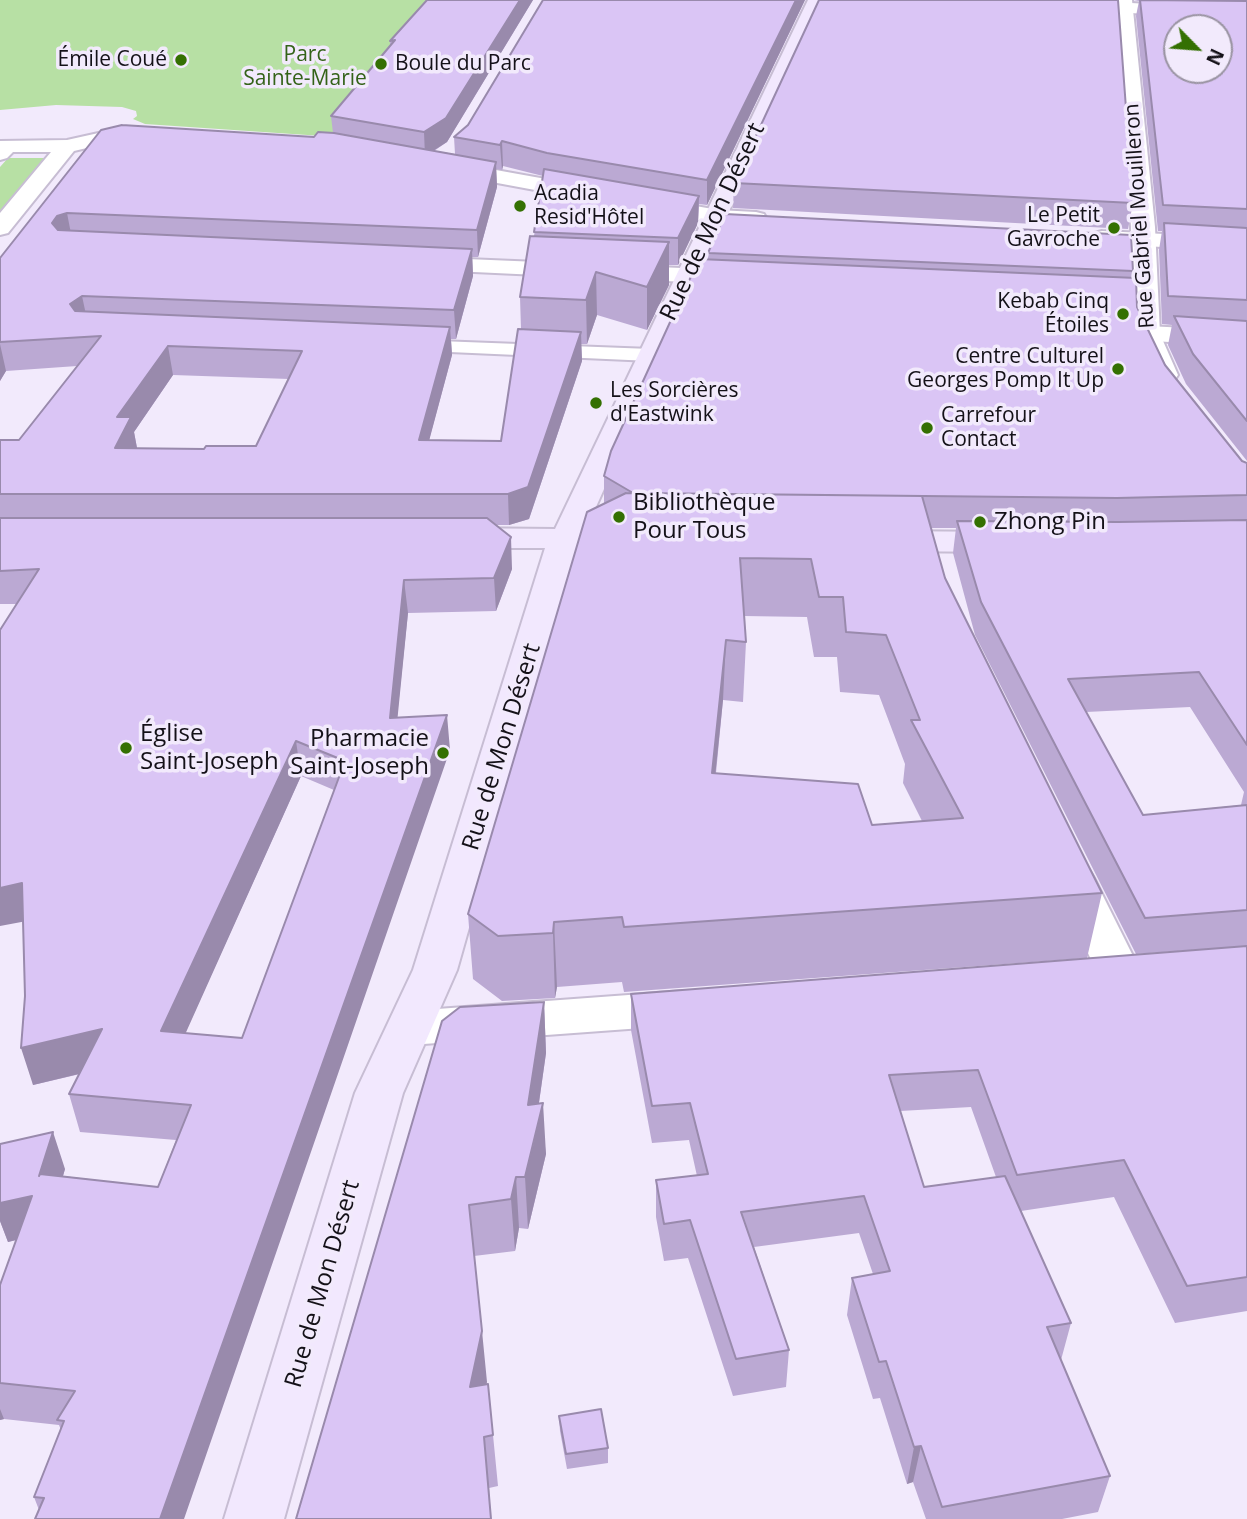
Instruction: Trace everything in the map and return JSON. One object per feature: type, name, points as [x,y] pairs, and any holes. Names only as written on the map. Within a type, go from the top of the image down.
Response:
[{"type":"main road","name":"Rue de Mon Désert","points":[[254,1519],[379,1093],[435,970],[559,554],[688,275],[718,217],[816,0]]},
{"type":"main road","points":[[427,539],[618,539]]},
{"type":"main road","points":[[849,541],[936,562],[1042,542]]},
{"type":"street","points":[[974,0],[1125,4],[1247,14]]},
{"type":"street","name":"Rue Gabriel Mouilleron","points":[[1125,4],[1143,240],[1134,296],[1161,370],[1179,398]]},
{"type":"street","points":[[0,154],[7,146],[67,146],[112,136],[171,138]]},
{"type":"street","points":[[0,228],[67,146]]},
{"type":"street","points":[[457,148],[431,165],[718,217],[783,220]]},
{"type":"street","points":[[1081,237],[1247,245]]},
{"type":"street","points":[[398,263],[753,278]]},
{"type":"street","points":[[1147,334],[1247,340]]},
{"type":"street","points":[[1059,849],[1120,974]]},
{"type":"street","points":[[410,1028],[726,1005]]},
{"type":"lane","points":[[394,345],[651,355]]},
{"type":"green space","name":"Parc Sainte-Marie","points":[[0,0],[442,0],[337,137],[145,124],[133,119],[137,116],[136,111],[122,107],[56,105],[0,110]]},
{"type":"green space","points":[[8,158],[45,158],[0,212],[0,167]]},
{"type":"building","points":[[427,0],[520,0],[446,118],[424,132],[331,116],[395,40],[390,41]]},
{"type":"building","points":[[543,0],[796,0],[707,180],[547,153],[502,141],[500,145],[454,137],[468,125]]},
{"type":"building","points":[[819,0],[1118,0],[1133,203],[734,183]]},
{"type":"building","points":[[1140,0],[1247,1],[1247,209],[1163,205]]},
{"type":"building","points":[[122,125],[314,137],[318,132],[334,133],[496,162],[477,230],[67,213],[57,216],[52,223],[58,230],[472,249],[454,310],[82,296],[70,304],[75,311],[450,327],[419,440],[501,441],[518,329],[581,332],[528,487],[508,494],[0,494],[0,440],[19,440],[101,336],[0,342],[0,258],[101,130]],"holes":[[[168,346],[302,351],[256,446],[206,446],[204,449],[115,448],[131,417],[117,417]]]},
{"type":"building","points":[[544,169],[699,196],[678,238],[534,232]]},
{"type":"building","points":[[725,214],[1131,235],[1133,271],[708,253]]},
{"type":"building","points":[[1164,223],[1247,228],[1247,300],[1168,296]]},
{"type":"building","points":[[530,236],[669,242],[647,287],[596,272],[586,300],[520,297]]},
{"type":"building","points":[[699,259],[1136,278],[1137,307],[1165,365],[1242,461],[1247,463],[1247,495],[1117,498],[633,493],[604,476],[611,451]]},
{"type":"building","points":[[1174,316],[1247,321],[1247,421],[1193,354]]},
{"type":"building","points":[[626,493],[922,496],[945,578],[1102,893],[624,927],[622,917],[554,922],[553,933],[498,936],[468,914],[587,512]],"holes":[[[740,558],[811,559],[819,597],[843,597],[846,632],[886,635],[920,720],[911,720],[963,818],[872,825],[858,784],[712,773],[726,640],[746,642]]]},
{"type":"building","points":[[0,518],[487,518],[511,537],[494,578],[404,580],[390,718],[447,715],[160,1519],[35,1519],[44,1498],[34,1497],[64,1421],[57,1420],[75,1391],[0,1383],[0,1285],[32,1196],[0,1203],[0,1144],[53,1132],[39,1176],[158,1187],[191,1105],[69,1094],[102,1029],[21,1048],[25,996],[22,883],[0,888],[0,630],[39,569],[0,571]],"holes":[[[296,741],[345,761],[242,1038],[161,1031]]]},
{"type":"building","points":[[1247,520],[1247,745],[1199,672],[1068,679],[1143,815],[1247,805],[1247,910],[1145,918],[981,602],[957,521]]},
{"type":"building","points":[[1247,946],[1247,1277],[1187,1286],[1124,1160],[1017,1175],[978,1070],[889,1075],[924,1187],[1005,1176],[1071,1323],[1047,1327],[1110,1476],[942,1507],[921,1446],[914,1447],[886,1361],[879,1362],[852,1278],[890,1271],[864,1196],[741,1212],[789,1350],[736,1359],[690,1220],[664,1224],[656,1180],[708,1174],[690,1103],[652,1106],[631,994]]},
{"type":"building","points":[[544,1002],[528,1105],[543,1103],[525,1177],[516,1177],[511,1199],[469,1205],[482,1331],[470,1387],[488,1384],[493,1435],[484,1437],[491,1519],[296,1519],[442,1021],[460,1007]]},
{"type":"building","points":[[601,1409],[608,1448],[566,1454],[559,1416]]},
{"type":"place","name":"Émile Coué","points":[[181,60]]},
{"type":"place","name":"Boule du Parc","points":[[381,64]]},
{"type":"place","name":"Acadia Resid'Hôtel","points":[[520,206]]},
{"type":"place","name":"Le Petit Gavroche","points":[[1114,228]]},
{"type":"place","name":"Kebab Cinq Étoiles","points":[[1123,314]]},
{"type":"place","name":"Centre Culturel Georges Pomp It Up","points":[[1118,369]]},
{"type":"place","name":"Les Sorcières d'Eastwink","points":[[596,403]]},
{"type":"place","name":"Carrefour Contact","points":[[927,428]]},
{"type":"place","name":"Bibliothèque Pour Tous","points":[[619,517]]},
{"type":"place","name":"Zhong Pin","points":[[980,522]]},
{"type":"place","name":"Église Saint-Joseph","points":[[126,748]]},
{"type":"place","name":"Pharmacie Saint-Joseph","points":[[443,753]]}]
